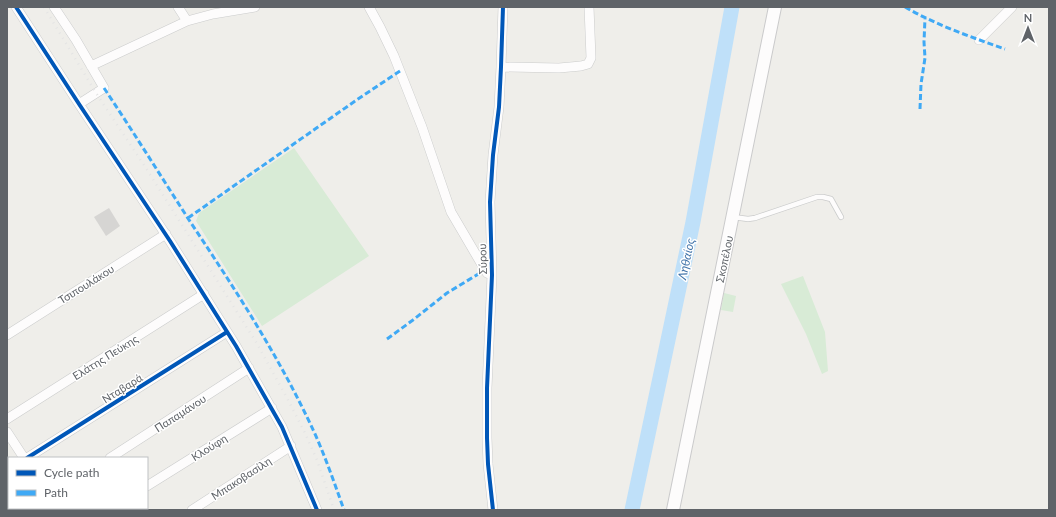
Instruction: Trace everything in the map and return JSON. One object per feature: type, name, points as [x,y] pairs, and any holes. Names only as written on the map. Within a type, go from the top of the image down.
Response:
[{"type":"main road","name":"Σκοπέλου","points":[[673,510],[775,7]]},
{"type":"street","points":[[16,7],[166,234],[249,368],[282,427],[316,508],[306,510]]},
{"type":"street","points":[[54,7],[104,88],[79,104]]},
{"type":"street","points":[[178,7],[187,21]]},
{"type":"street","points":[[91,66],[187,21],[213,14],[254,7]]},
{"type":"street","points":[[369,7],[394,56],[422,127],[451,212],[485,270],[487,273],[492,275]]},
{"type":"street","name":"Σύρου","points":[[493,510],[488,464],[487,427],[492,275],[490,196],[499,107],[503,7]]},
{"type":"street","points":[[501,67],[574,67],[588,64],[591,58],[589,7]]},
{"type":"street","points":[[979,40],[1012,7]]},
{"type":"street","name":"Τσιπουλάκου","points":[[7,335],[166,234]]},
{"type":"street","name":"Ελάτης Πεύκης","points":[[7,419],[204,294]]},
{"type":"street","name":"Νταβαρά","points":[[29,457],[227,332]]},
{"type":"street","name":"Παπαμάνου","points":[[112,457],[249,368]]},
{"type":"street","name":"Κλούφη","points":[[148,485],[272,408]]},
{"type":"street","points":[[7,432],[23,457]]},
{"type":"street","name":"Μπακοβασίλη","points":[[192,510],[291,446]]},
{"type":"lane","points":[[733,217],[748,219],[755,218],[812,198],[823,196],[831,199],[841,217]]},
{"type":"green space","points":[[294,148],[369,256],[262,326],[196,221],[199,213]]},
{"type":"green space","points":[[803,276],[825,332],[828,371],[822,374],[806,334],[781,284]]},
{"type":"green space","points":[[724,293],[736,296],[733,312],[721,310]]},
{"type":"building","points":[[109,208],[120,226],[106,236],[94,217]]},
{"type":"waterway","name":"Ληθαίος","points":[[632,510],[693,222],[732,7]]},
{"type":"railway","points":[[44,7],[96,93],[144,165],[256,342],[305,433],[317,460],[334,510]]},
{"type":"marked path","points":[[905,7],[941,25],[1005,49]]},
{"type":"marked path","points":[[920,109],[921,84],[925,58],[925,18]]},
{"type":"marked path","points":[[188,218],[400,71]]},
{"type":"marked path","points":[[104,88],[267,342],[318,440],[344,510]]},
{"type":"marked path","points":[[387,339],[447,293],[485,270]]},
{"type":"cycle path","points":[[16,7],[170,241],[236,346],[282,427],[317,510]]},
{"type":"cycle path","points":[[493,510],[487,438],[487,388],[492,275],[490,202],[493,155],[499,107],[503,7]]},
{"type":"cycle path","points":[[29,457],[227,332]]}]
